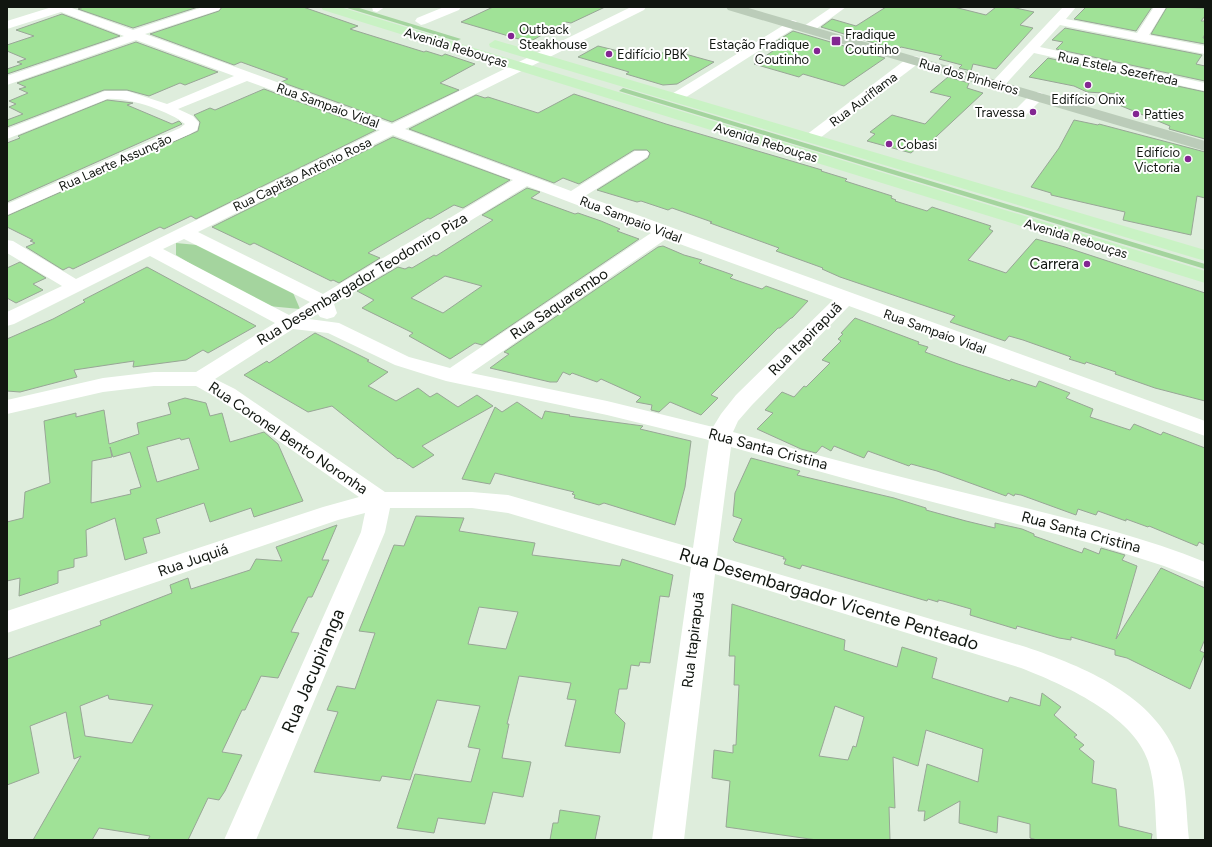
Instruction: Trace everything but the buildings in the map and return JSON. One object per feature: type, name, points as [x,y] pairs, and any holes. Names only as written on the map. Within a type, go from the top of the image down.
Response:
[{"type":"main road","name":"Avenida Rebouças","points":[[327,7],[1205,277]]},
{"type":"main road","name":"Avenida Rebouças","points":[[376,7],[1205,256]]},
{"type":"main road","name":"Rua dos Pinheiros","points":[[732,7],[1205,146]]},
{"type":"street","points":[[7,81],[215,7]]},
{"type":"street","points":[[421,21],[455,7]]},
{"type":"street","name":"Rua Capitão Antônio Rosa","points":[[7,320],[74,285],[393,130],[640,7]]},
{"type":"street","points":[[808,29],[840,7]]},
{"type":"street","points":[[998,84],[1070,7]]},
{"type":"street","points":[[1141,37],[1160,7]]},
{"type":"street","points":[[7,25],[60,8]]},
{"type":"street","name":"Rua Sampaio Vidal","points":[[60,8],[136,34],[664,232],[1205,429]]},
{"type":"street","points":[[1058,20],[1205,50]]},
{"type":"street","points":[[675,98],[792,24]]},
{"type":"street","name":"Rua Estela Sezefreda","points":[[1032,49],[1205,87]]},
{"type":"street","name":"Rua Auriflama","points":[[811,138],[914,60]]},
{"type":"street","points":[[7,134],[105,95],[122,93],[160,106],[241,73]]},
{"type":"street","points":[[1018,115],[1037,96]]},
{"type":"street","name":"Rua Laerte Assunção","points":[[7,210],[192,127],[192,123],[188,119],[160,106]]},
{"type":"street","points":[[573,197],[641,154]]},
{"type":"street","name":"Rua Desembargador Teodomiro Piza","points":[[200,379],[289,323],[525,180]]},
{"type":"street","points":[[184,232],[324,302],[332,327]]},
{"type":"street","name":"Rua Saquarembo","points":[[453,376],[664,232]]},
{"type":"street","points":[[7,245],[74,285]]},
{"type":"street","points":[[149,249],[289,323]]},
{"type":"street","points":[[216,285],[251,265]]},
{"type":"street","name":"Rua Itapirapuã","points":[[668,840],[719,454],[720,436],[730,416],[744,400],[846,298]]},
{"type":"street","name":"Rua Santa Cristina","points":[[289,323],[332,327],[402,361],[453,376],[607,408],[720,436],[879,480],[1100,536],[1173,559],[1205,572]]},
{"type":"street","name":"Rua Coronel Bento Noronha","points":[[7,407],[103,385],[154,379],[200,379],[227,394],[380,500]]},
{"type":"street","name":"Rua Desembargador Vicente Penteado","points":[[380,500],[472,500],[508,504],[704,561],[889,618],[1026,658],[1064,673],[1092,687],[1124,708],[1149,732],[1163,759],[1168,785],[1173,840]]},
{"type":"street","name":"Rua Juquiá","points":[[7,622],[332,513],[380,500]]},
{"type":"street","name":"Rua Jacupiranga","points":[[240,840],[372,532],[380,500]]},
{"type":"green space","points":[[344,7],[356,7],[461,39],[456,41]]},
{"type":"green space","points":[[623,88],[1205,264],[1205,269],[619,91]]},
{"type":"green space","points":[[176,243],[197,245],[291,288],[300,309],[268,306],[220,282],[176,255]]},
{"type":"place","name":"Outback Steakhouse","points":[[511,36]]},
{"type":"place","name":"Fradique Coutinho","points":[[836,41]]},
{"type":"place","name":"Estação Fradique Coutinho","points":[[817,51]]},
{"type":"place","name":"Edifício PBK","points":[[609,54]]},
{"type":"place","name":"Edifício Onix","points":[[1088,85]]},
{"type":"place","name":"Travessa","points":[[1033,112]]},
{"type":"place","name":"Patties","points":[[1136,114]]},
{"type":"place","name":"Cobasi","points":[[889,144]]},
{"type":"place","name":"Edifício Victoria","points":[[1188,159]]},
{"type":"place","name":"Carrera","points":[[1087,264]]}]
